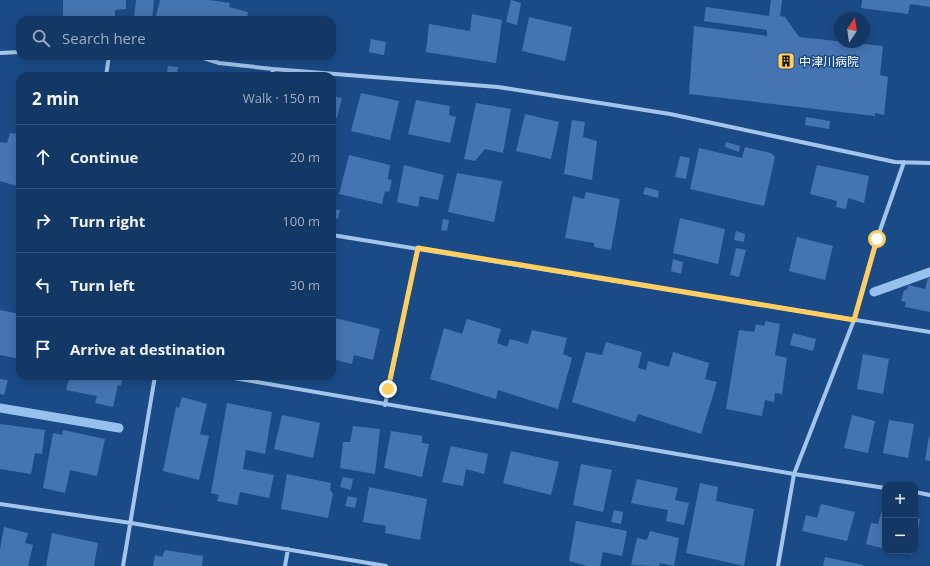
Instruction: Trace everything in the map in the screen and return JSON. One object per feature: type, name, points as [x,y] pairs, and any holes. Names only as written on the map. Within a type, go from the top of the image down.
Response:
[{"type":"street","points":[[0,53],[16,52]]},
{"type":"street","points":[[107,72],[108,60]]},
{"type":"street","points":[[210,60],[219,63],[310,72]]},
{"type":"street","points":[[336,74],[498,87],[670,114],[895,162],[930,163]]},
{"type":"street","points":[[778,566],[794,474],[854,320],[877,239],[904,162]]},
{"type":"street","points":[[336,236],[930,332]]},
{"type":"street","points":[[385,405],[418,248]]},
{"type":"street","points":[[123,566],[153,380]]},
{"type":"street","points":[[244,380],[794,474],[882,488]]},
{"type":"street","points":[[918,493],[930,495]]},
{"type":"street","points":[[0,504],[130,523],[386,566]]},
{"type":"street","points":[[285,566],[288,549]]},
{"type":"building","points":[[63,0],[126,0],[126,9],[115,10],[115,16],[63,16]]},
{"type":"building","points":[[136,0],[154,0],[152,16],[134,16]]},
{"type":"building","points":[[160,0],[209,0],[230,3],[229,7],[248,12],[248,16],[156,16]]},
{"type":"building","points":[[511,0],[521,3],[517,25],[506,22]]},
{"type":"building","name":"中津川病院","points":[[771,0],[782,0],[780,16],[785,17],[799,37],[834,41],[834,48],[870,48],[870,45],[883,46],[880,75],[888,77],[884,115],[875,113],[875,116],[689,94],[694,26],[767,36],[767,30],[704,21],[706,7],[769,16]]},
{"type":"building","points":[[862,0],[930,0],[930,7],[910,4],[908,14],[861,8]]},
{"type":"building","points":[[472,14],[502,20],[496,63],[426,52],[429,24],[470,31]]},
{"type":"building","points":[[529,17],[572,27],[565,61],[522,51]]},
{"type":"building","points":[[371,39],[386,42],[384,55],[369,52]]},
{"type":"building","points":[[168,66],[178,67],[177,72],[167,72]]},
{"type":"building","points":[[361,93],[399,101],[390,140],[351,131]]},
{"type":"building","points":[[336,97],[342,98],[336,118]]},
{"type":"building","points":[[416,100],[450,106],[449,115],[456,117],[450,143],[408,134]]},
{"type":"building","points":[[476,103],[511,109],[503,153],[485,149],[475,161],[464,159]]},
{"type":"building","points":[[525,114],[559,122],[551,159],[516,151]]},
{"type":"building","points":[[806,117],[830,121],[829,129],[805,125]]},
{"type":"building","points":[[572,120],[585,122],[583,137],[597,141],[592,180],[564,174]]},
{"type":"building","points":[[10,133],[16,134],[16,186],[0,181],[0,142],[7,143]]},
{"type":"building","points":[[726,142],[740,146],[739,152],[725,147]]},
{"type":"building","points":[[745,147],[771,153],[775,157],[764,206],[690,189],[699,148],[742,158]]},
{"type":"building","points":[[349,155],[390,165],[388,179],[392,180],[389,192],[385,191],[382,204],[339,194]]},
{"type":"building","points":[[680,156],[690,158],[686,179],[675,177]]},
{"type":"building","points":[[404,165],[444,175],[438,200],[420,196],[418,207],[397,202]]},
{"type":"building","points":[[817,165],[869,176],[864,203],[848,198],[846,209],[836,207],[837,201],[810,194]]},
{"type":"building","points":[[457,173],[502,181],[494,222],[448,212]]},
{"type":"building","points":[[645,187],[659,191],[658,198],[643,194]]},
{"type":"building","points":[[586,192],[620,199],[611,250],[594,247],[594,243],[565,238],[573,196],[584,199]]},
{"type":"building","points":[[336,209],[340,210],[338,219],[336,218]]},
{"type":"building","points":[[680,218],[725,229],[718,264],[673,253]]},
{"type":"building","points":[[443,219],[449,220],[447,231],[441,230]]},
{"type":"building","points":[[736,231],[745,234],[744,242],[734,240]]},
{"type":"building","points":[[797,237],[833,246],[825,280],[789,271]]},
{"type":"building","points":[[736,248],[746,250],[739,277],[730,275]]},
{"type":"building","points":[[673,259],[683,262],[681,274],[671,271]]},
{"type":"building","points":[[928,278],[930,278],[930,312],[905,307],[906,302],[901,301],[904,290],[907,290],[908,285],[925,289]]},
{"type":"building","points":[[0,310],[16,313],[16,358],[0,355]]},
{"type":"building","points":[[336,318],[380,329],[373,360],[354,355],[352,364],[336,360]]},
{"type":"building","points":[[467,319],[501,329],[497,343],[507,347],[510,339],[528,344],[532,330],[567,338],[563,354],[572,358],[558,409],[498,390],[496,399],[430,379],[444,328],[462,334]]},
{"type":"building","points":[[766,321],[780,324],[775,355],[787,358],[782,394],[775,393],[774,402],[765,400],[762,416],[726,409],[739,330],[754,332],[756,324],[764,326]]},
{"type":"building","points":[[793,333],[816,339],[813,351],[790,345]]},
{"type":"building","points":[[606,342],[642,352],[638,368],[646,370],[648,361],[669,367],[673,352],[709,363],[705,379],[717,382],[701,434],[638,414],[635,422],[572,402],[586,352],[602,355]]},
{"type":"building","points":[[863,354],[889,359],[883,394],[857,389]]},
{"type":"building","points":[[0,379],[8,380],[4,395],[0,394]]},
{"type":"building","points":[[69,380],[122,380],[121,386],[118,385],[113,407],[95,403],[97,396],[66,390]]},
{"type":"building","points":[[182,397],[207,404],[200,434],[209,436],[199,480],[163,471],[176,407],[179,408]]},
{"type":"building","points":[[227,403],[272,412],[265,454],[246,450],[243,469],[274,475],[269,498],[240,492],[237,505],[217,501],[219,495],[211,493]]},
{"type":"building","points":[[282,415],[320,423],[313,458],[274,449]]},
{"type":"building","points":[[852,415],[875,421],[868,453],[844,448]]},
{"type":"building","points":[[889,420],[914,424],[908,458],[883,453]]},
{"type":"building","points":[[0,424],[45,430],[42,454],[35,453],[31,474],[0,469]]},
{"type":"building","points":[[353,426],[380,429],[375,474],[340,468],[343,442],[350,442]]},
{"type":"building","points":[[63,430],[105,439],[97,476],[70,470],[65,493],[43,488],[53,433],[62,435]]},
{"type":"building","points":[[391,431],[422,436],[422,443],[429,444],[422,477],[384,468]]},
{"type":"building","points":[[930,437],[930,461],[925,460]]},
{"type":"building","points":[[451,446],[488,454],[484,474],[466,469],[463,486],[442,482]]},
{"type":"building","points":[[511,451],[559,462],[551,495],[503,483]]},
{"type":"building","points":[[581,464],[612,470],[603,512],[573,505]]},
{"type":"building","points":[[287,474],[331,483],[330,490],[333,494],[328,518],[281,509]]},
{"type":"building","points":[[343,477],[353,479],[351,490],[340,487]]},
{"type":"building","points":[[637,479],[678,488],[675,500],[689,503],[684,525],[666,521],[668,510],[631,503]]},
{"type":"building","points":[[700,483],[718,487],[716,501],[754,509],[744,566],[686,553]]},
{"type":"building","points":[[369,487],[427,499],[420,540],[385,533],[386,526],[363,522]]},
{"type":"building","points":[[348,496],[357,498],[355,508],[345,506]]},
{"type":"building","points":[[821,504],[855,512],[847,541],[802,531],[806,515],[817,518]]},
{"type":"building","points":[[614,510],[623,512],[621,524],[611,522]]},
{"type":"building","points":[[882,510],[882,548],[866,544],[871,523],[878,524]]},
{"type":"building","points":[[918,519],[920,519],[918,530]]},
{"type":"building","points":[[576,521],[627,531],[622,556],[603,552],[600,566],[588,566],[569,561]]},
{"type":"building","points":[[4,527],[28,533],[25,543],[33,545],[28,566],[0,566],[0,549]]},
{"type":"building","points":[[650,531],[679,538],[674,566],[660,563],[659,566],[631,565],[637,538],[647,540]]},
{"type":"building","points":[[52,533],[98,543],[94,566],[46,566]]},
{"type":"building","points":[[165,550],[203,556],[202,566],[153,566],[155,555],[162,557]]},
{"type":"building","points":[[825,557],[863,565],[863,566],[823,566]]},
{"type":"waterway","points":[[874,292],[930,272]]},
{"type":"waterway","points":[[0,408],[119,428]]},
{"type":"place","name":"中津川病院","points":[[786,61]]},
{"type":"route","points":[[388,389],[418,248],[854,320],[877,239]]}]
